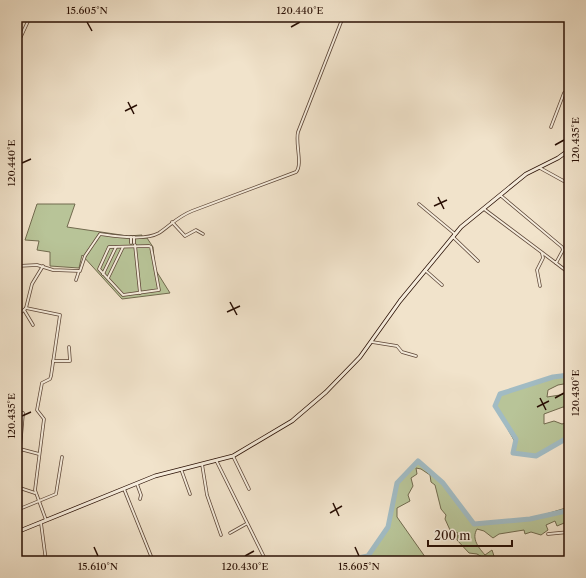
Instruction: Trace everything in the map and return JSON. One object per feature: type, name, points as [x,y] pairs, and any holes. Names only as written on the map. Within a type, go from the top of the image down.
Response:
[{"type":"street","points":[[17,45],[30,17]]},
{"type":"street","points":[[76,280],[79,271],[82,269],[85,256],[100,234],[132,237],[153,235],[192,211],[298,171],[296,141],[298,132],[343,17]]},
{"type":"street","points":[[551,127],[564,93],[569,93]]},
{"type":"street","points":[[17,532],[180,468],[233,456],[292,421],[310,408],[337,382],[372,342],[400,301],[454,235],[526,174],[558,158],[569,150]]},
{"type":"street","points":[[539,167],[569,184]]},
{"type":"street","points":[[500,195],[562,247],[563,250],[556,263]]},
{"type":"street","points":[[419,204],[454,235],[478,261]]},
{"type":"street","points":[[484,209],[569,273]]},
{"type":"street","points":[[172,222],[185,236],[196,230],[203,234]]},
{"type":"street","points":[[132,237],[140,293]]},
{"type":"street","points":[[133,246],[149,246],[151,248],[159,290],[123,295],[99,269],[109,248],[133,246]]},
{"type":"street","points":[[104,274],[116,247]]},
{"type":"street","points":[[108,278],[123,247]]},
{"type":"street","points":[[540,286],[537,270],[543,257],[542,253]]},
{"type":"street","points":[[17,266],[43,266],[54,270],[79,271]]},
{"type":"street","points":[[17,316],[25,309],[32,284],[43,266]]},
{"type":"street","points":[[425,270],[442,285]]},
{"type":"street","points":[[25,309],[33,325]]},
{"type":"street","points":[[25,309],[60,314],[51,377],[43,382],[38,396],[37,410],[44,418],[35,493],[46,521]]},
{"type":"street","points":[[372,342],[397,346],[402,352],[416,356]]},
{"type":"street","points":[[53,361],[70,361],[69,347]]},
{"type":"street","points":[[17,411],[23,413],[19,449],[39,454]]},
{"type":"street","points":[[233,456],[249,489]]},
{"type":"street","points":[[17,510],[57,493],[62,457]]},
{"type":"street","points":[[215,460],[266,561]]},
{"type":"street","points":[[202,463],[207,495],[221,535]]},
{"type":"street","points":[[180,468],[190,494]]},
{"type":"street","points":[[137,484],[141,494],[140,499]]},
{"type":"street","points":[[17,487],[35,493]]},
{"type":"street","points":[[124,489],[153,561]]},
{"type":"street","points":[[41,523],[46,561]]},
{"type":"street","points":[[230,532],[246,524]]},
{"type":"street","points":[[548,534],[569,532]]},
{"type":"green space","points":[[37,204],[75,204],[67,227],[128,236],[142,235],[142,238],[147,238],[153,247],[155,269],[170,293],[122,299],[82,255],[79,268],[50,266],[50,252],[37,250],[39,241],[25,240]]},
{"type":"green space","points":[[569,375],[569,383],[558,385],[548,390],[547,397],[569,392],[569,408],[563,407],[544,414],[544,424],[554,421],[562,424],[569,422],[569,437],[536,456],[513,453],[515,442],[495,406],[500,394],[553,377]]},
{"type":"green space","points":[[418,461],[443,483],[474,524],[530,519],[569,507],[569,521],[557,526],[555,521],[546,525],[548,530],[541,535],[531,532],[525,534],[524,530],[499,534],[493,538],[484,531],[477,529],[475,533],[475,540],[478,546],[485,555],[492,550],[494,556],[491,561],[482,561],[482,557],[477,554],[469,553],[457,540],[458,533],[450,530],[445,519],[446,515],[441,509],[435,485],[431,482],[430,475],[421,469],[416,468],[417,474],[411,478],[413,486],[408,495],[410,501],[397,508],[397,517],[428,561],[342,561],[368,556],[388,527],[397,483]]},
{"type":"waterway","points":[[569,375],[553,377],[500,394],[495,406],[516,439],[513,453],[536,456],[569,437]]},
{"type":"waterway","points":[[342,561],[368,556],[388,527],[397,483],[418,461],[443,483],[474,524],[530,519],[566,511],[569,507]]}]
